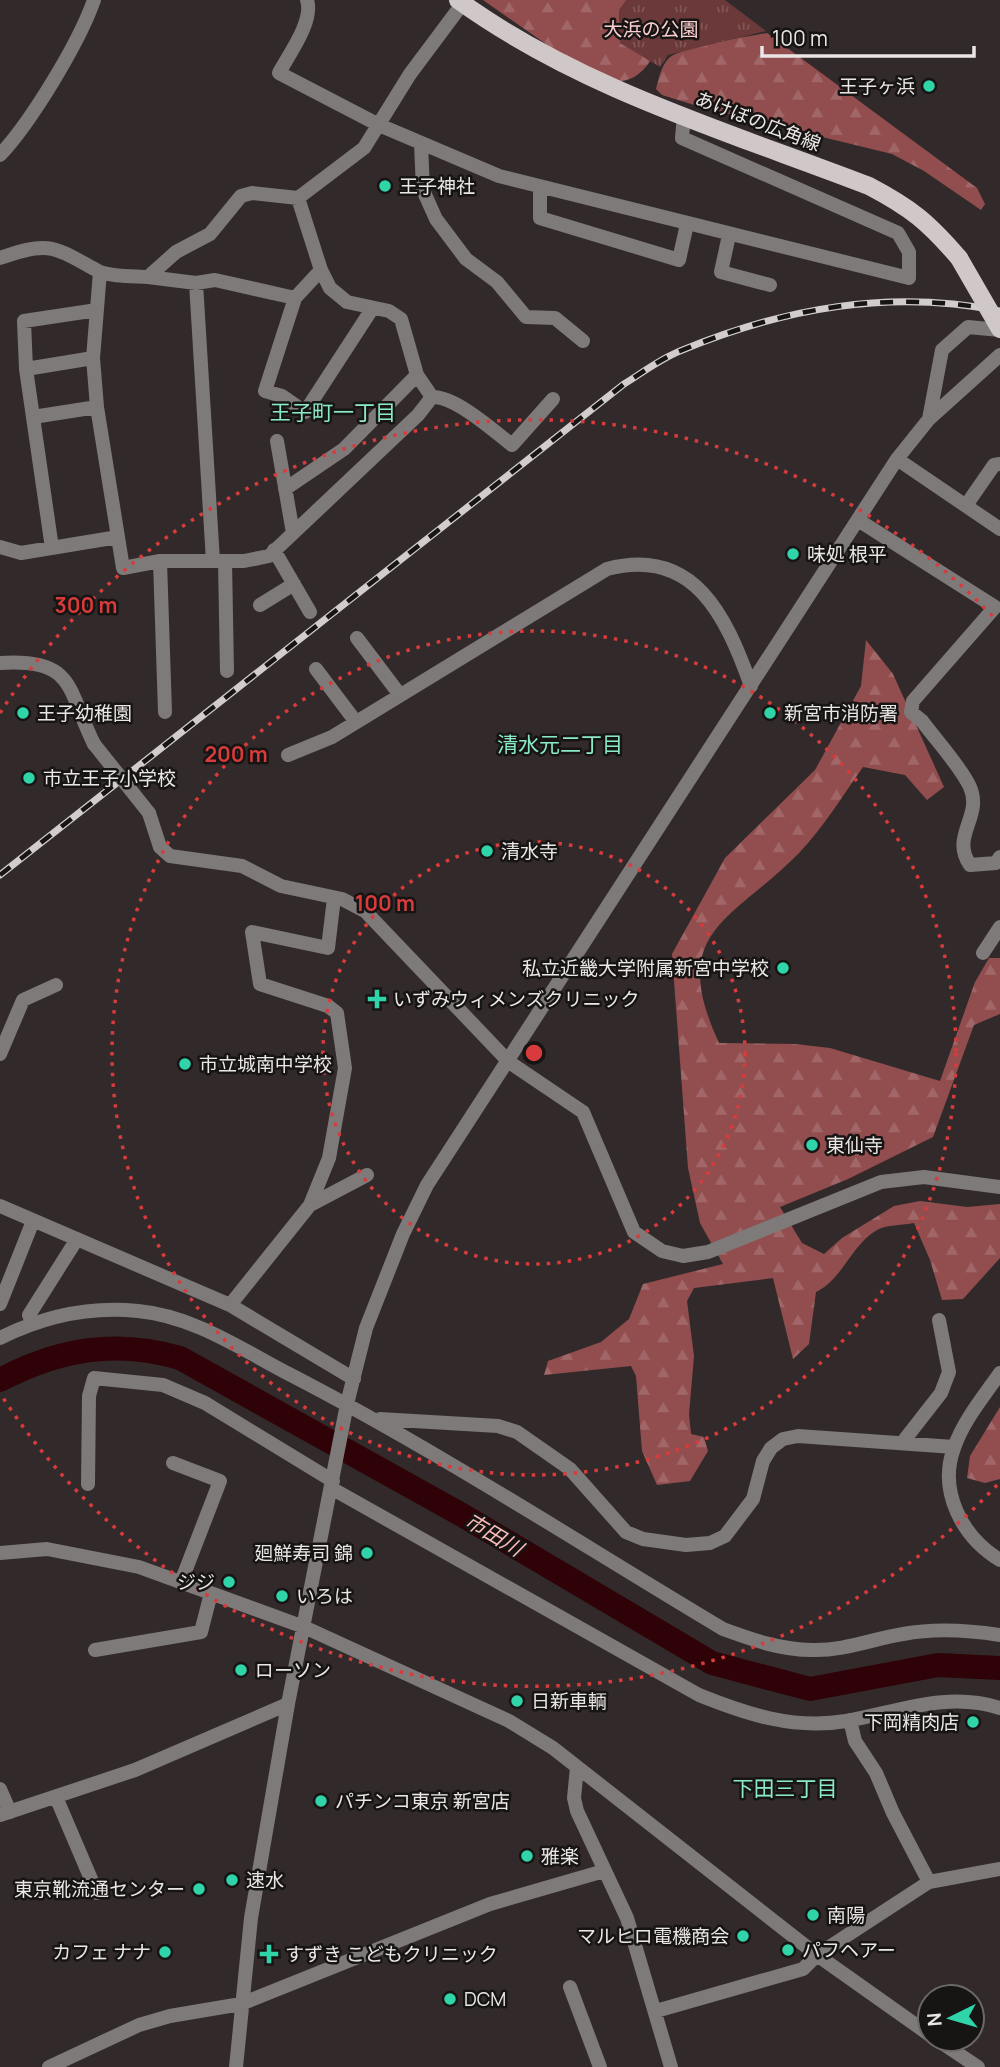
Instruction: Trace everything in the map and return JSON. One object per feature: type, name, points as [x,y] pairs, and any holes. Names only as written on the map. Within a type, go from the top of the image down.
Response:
[{"type":"main road","name":"あけぼの広角線","points":[[461,2],[535,51],[582,75],[870,186],[910,207],[959,258],[1000,329]]},
{"type":"street","points":[[0,155],[19,135],[85,26],[94,0]]},
{"type":"street","points":[[307,0],[310,8],[279,73],[379,125],[499,176],[687,225],[909,278],[909,252],[898,233],[682,138],[684,115]]},
{"type":"street","points":[[148,277],[176,252],[210,234],[241,196],[252,193],[298,198],[364,148],[410,74],[461,2]]},
{"type":"street","points":[[421,144],[423,190],[436,219],[466,260],[497,282],[526,317],[555,318],[583,341]]},
{"type":"street","points":[[540,187],[540,218],[679,260],[687,225]]},
{"type":"street","points":[[298,198],[321,270],[330,288],[347,302],[389,311],[401,319],[417,375],[432,397]]},
{"type":"street","points":[[729,235],[721,272],[770,285]]},
{"type":"street","points":[[0,258],[35,246],[62,251],[100,272],[196,283],[215,281],[295,298]]},
{"type":"street","points":[[321,270],[295,298],[265,391],[282,396],[305,412],[372,309]]},
{"type":"street","points":[[100,272],[93,358],[97,407],[123,568],[160,561],[244,561],[269,556],[418,415],[432,397],[439,396],[471,414],[512,445],[553,399]]},
{"type":"street","points":[[196,283],[227,671]]},
{"type":"street","points":[[52,548],[26,369],[24,321],[97,310]]},
{"type":"street","points":[[929,419],[942,350],[968,327],[1000,329]]},
{"type":"street","points":[[236,2067],[251,1919],[288,1704],[348,1404],[366,1328],[403,1234],[427,1185],[897,460],[929,419],[1000,355]]},
{"type":"street","points":[[26,369],[93,358]]},
{"type":"street","points":[[285,489],[344,449],[417,375]]},
{"type":"street","points":[[33,417],[97,407]]},
{"type":"street","points":[[277,441],[293,533]]},
{"type":"street","points":[[897,460],[967,504],[1000,529]]},
{"type":"street","points":[[967,504],[994,465],[1000,464]]},
{"type":"street","points":[[858,520],[995,607],[913,701],[911,712],[922,721],[970,787],[974,806],[962,844],[963,854],[970,865],[979,866],[996,863],[1000,858]]},
{"type":"street","points":[[0,547],[21,553],[118,537]]},
{"type":"street","points":[[274,550],[310,612]]},
{"type":"street","points":[[160,561],[165,712]]},
{"type":"street","points":[[288,755],[332,737],[607,569],[630,563],[659,565],[680,573],[699,586],[735,645],[751,686]]},
{"type":"street","points":[[260,605],[294,584]]},
{"type":"street","points":[[357,638],[400,695]]},
{"type":"street","points":[[0,663],[30,661],[59,674],[74,690],[81,718],[94,744],[149,813],[160,847],[170,856],[242,866],[281,886],[334,898],[365,911],[509,1062],[583,1112],[634,1232],[662,1251],[683,1256],[709,1252],[881,1182],[924,1177],[1000,1187]]},
{"type":"street","points":[[316,669],[356,722]]},
{"type":"street","points":[[230,1305],[310,1205],[328,1158],[345,1068],[337,1013],[328,1006],[260,984],[253,932],[328,948],[334,898]]},
{"type":"street","points":[[983,953],[1000,927]]},
{"type":"street","points":[[0,1054],[23,1000],[56,985]]},
{"type":"street","points":[[310,1205],[367,1175]]},
{"type":"street","points":[[0,1206],[230,1305],[354,1379]]},
{"type":"street","points":[[0,1304],[33,1221]]},
{"type":"street","points":[[32,1323],[29,1315],[77,1239]]},
{"type":"street","points":[[0,1338],[32,1323],[75,1312],[140,1311],[191,1322],[375,1419],[723,1629],[743,1637],[782,1648],[814,1650],[846,1648],[903,1634],[936,1631],[967,1630],[1000,1635]]},
{"type":"street","points":[[902,1443],[941,1393],[949,1372],[939,1320]]},
{"type":"street","points":[[1000,1373],[974,1410],[954,1447],[950,1491],[960,1523],[1000,1560]]},
{"type":"street","points":[[88,1485],[89,1396],[94,1378],[142,1380],[163,1385],[195,1398],[332,1484],[699,1695],[777,1721],[809,1724],[850,1720],[944,1701],[1000,1708]]},
{"type":"street","points":[[375,1419],[498,1426],[517,1432],[570,1469],[626,1532],[643,1539],[686,1545],[710,1543],[725,1536],[753,1499],[763,1461],[771,1448],[783,1439],[798,1436],[954,1447]]},
{"type":"street","points":[[173,1463],[220,1481],[181,1582]]},
{"type":"street","points":[[0,1553],[47,1549],[139,1567],[304,1626],[509,1721],[577,1767],[817,1955],[916,2025]]},
{"type":"street","points":[[95,1650],[201,1632],[211,1593]]},
{"type":"street","points":[[0,1788],[5,1814],[135,1770],[288,1704]]},
{"type":"street","points":[[850,1720],[855,1741],[876,1773],[892,1813],[929,1882]]},
{"type":"street","points":[[577,1767],[573,1798],[627,1918],[671,2067]]},
{"type":"street","points":[[56,1797],[97,1893]]},
{"type":"street","points":[[656,2011],[803,1969],[817,1955],[929,1882],[1000,1869]]},
{"type":"street","points":[[49,2067],[139,2025],[170,2016],[241,2004],[490,1904],[604,1871]]},
{"type":"street","points":[[570,1987],[600,2067]]},
{"type":"street","points":[[957,2053],[978,2067]]},
{"type":"green space","points":[[483,0],[647,0],[634,14],[619,13],[620,34],[654,55],[642,71],[630,79],[596,79]]},
{"type":"green space","name":"大浜の公園","points":[[626,0],[725,0],[766,31],[668,55],[660,67],[620,43],[619,10]]},
{"type":"green space","points":[[767,33],[977,188],[985,204],[981,210],[924,171],[892,154],[704,108],[662,95],[656,89],[664,65],[676,54]]},
{"type":"green space","points":[[866,640],[893,674],[944,787],[927,800],[905,775],[863,767],[825,822],[799,853],[714,931],[704,951],[700,975],[705,1005],[719,1043],[795,1044],[830,1048],[940,1081],[975,982],[989,958],[1000,958],[1000,1014],[974,1025],[933,1137],[848,1179],[780,1207],[802,1243],[824,1254],[842,1238],[894,1206],[920,1201],[967,1207],[1000,1204],[1000,1258],[963,1299],[942,1300],[930,1260],[914,1223],[877,1230],[860,1244],[833,1279],[816,1292],[809,1344],[793,1359],[773,1278],[694,1288],[687,1301],[694,1356],[689,1414],[691,1434],[704,1437],[708,1451],[690,1481],[657,1485],[642,1451],[636,1376],[631,1366],[544,1375],[548,1361],[601,1342],[629,1319],[643,1284],[723,1264],[700,1223],[688,1168],[672,954],[725,858],[815,770],[861,686]]},
{"type":"green space","points":[[1000,1407],[1000,1479],[985,1483],[967,1478],[970,1456]]},
{"type":"waterway","name":"市田川","points":[[0,1380],[44,1361],[88,1350],[133,1349],[180,1358],[462,1515],[712,1663],[810,1689],[938,1665],[1000,1668]]},
{"type":"railway","points":[[0,875],[624,384],[665,358],[719,336],[758,324],[837,307],[918,302],[1000,311]]},
{"type":"place","name":"王子ヶ浜","points":[[929,86]]},
{"type":"place","name":"王子神社","points":[[385,186]]},
{"type":"place","name":"味処 根平","points":[[793,554]]},
{"type":"place","name":"王子幼稚園","points":[[23,713]]},
{"type":"place","name":"新宮市消防署","points":[[770,713]]},
{"type":"place","name":"市立王子小学校","points":[[29,778]]},
{"type":"place","name":"清水寺","points":[[487,851]]},
{"type":"place","name":"私立近畿大学附属新宮中学校","points":[[783,968]]},
{"type":"place","name":"いずみウィメンズクリニック","points":[[377,999]]},
{"type":"place","name":"市立城南中学校","points":[[185,1064]]},
{"type":"place","name":"東仙寺","points":[[812,1145]]},
{"type":"place","name":"廻鮮寿司 錦","points":[[367,1553]]},
{"type":"place","name":"ジジ","points":[[229,1582]]},
{"type":"place","name":"いろは","points":[[282,1596]]},
{"type":"place","name":"ローソン","points":[[241,1670]]},
{"type":"place","name":"日新車輌","points":[[517,1701]]},
{"type":"place","name":"下岡精肉店","points":[[973,1722]]},
{"type":"place","name":"パチンコ東京 新宮店","points":[[321,1801]]},
{"type":"place","name":"雅楽","points":[[527,1856]]},
{"type":"place","name":"速水","points":[[232,1880]]},
{"type":"place","name":"東京靴流通センター","points":[[199,1889]]},
{"type":"place","name":"南陽","points":[[813,1915]]},
{"type":"place","name":"マルヒロ電機商会","points":[[743,1936]]},
{"type":"place","name":"パフヘアー","points":[[788,1950]]},
{"type":"place","name":"カフェ ナナ","points":[[165,1952]]},
{"type":"place","name":"すずき こどもクリニック","points":[[269,1954]]},
{"type":"place","name":"DCM","points":[[450,1999]]},
{"type":"district","name":"王子町一丁目","points":[[333,412]]},
{"type":"district","name":"清水元二丁目","points":[[560,744]]},
{"type":"district","name":"下田三丁目","points":[[785,1788]]}]
